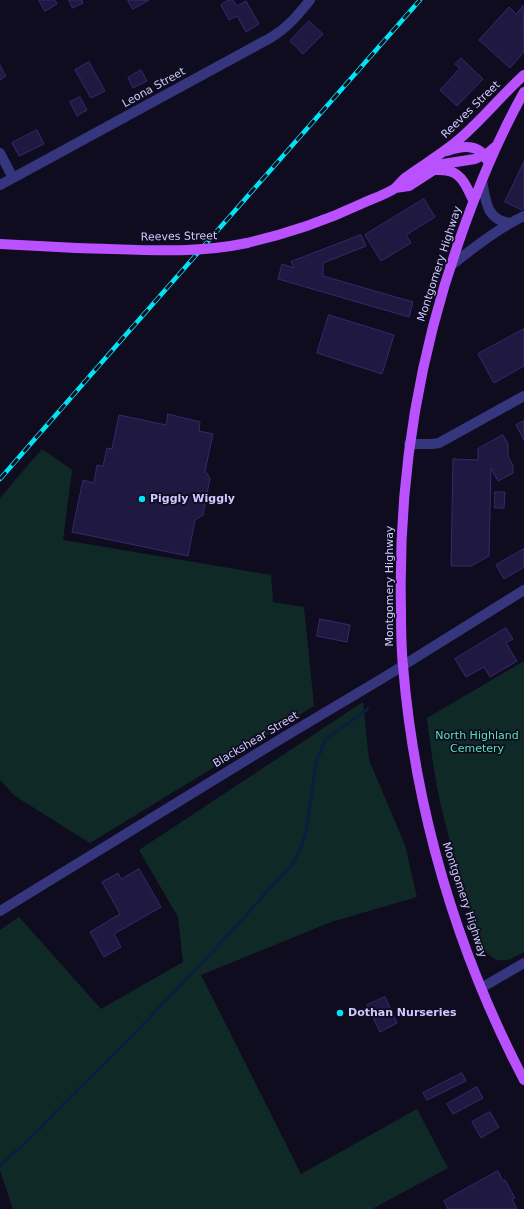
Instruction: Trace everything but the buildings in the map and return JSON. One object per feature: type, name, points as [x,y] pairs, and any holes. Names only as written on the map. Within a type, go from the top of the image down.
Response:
[{"type":"main road","name":"Reeves Street","points":[[0,244],[77,248],[187,250],[215,249],[268,238],[320,222],[343,213],[395,188],[405,179],[444,152],[485,115],[524,75]]},
{"type":"main road","name":"Montgomery Highway","points":[[524,92],[498,144],[473,200],[441,294],[431,332],[409,444],[401,538],[400,585],[403,666],[414,748],[431,836],[454,915],[481,988],[524,1080]]},
{"type":"main road","name":"Reeves Street","points":[[395,188],[409,186],[443,164],[475,159],[493,150],[498,144]]},
{"type":"main road","points":[[444,152],[457,147],[475,148],[484,155],[488,163],[487,168]]},
{"type":"main road","points":[[433,170],[448,170],[457,174],[461,178],[473,200]]},
{"type":"street","name":"Leona Street","points":[[0,185],[272,37],[283,30],[310,0]]},
{"type":"street","points":[[0,153],[13,178]]},
{"type":"street","points":[[482,181],[490,213],[503,222],[510,223]]},
{"type":"street","points":[[450,266],[490,236],[524,216]]},
{"type":"street","points":[[409,444],[439,443],[524,396]]},
{"type":"street","name":"Blackshear Street","points":[[0,912],[279,740],[403,666],[524,590]]},
{"type":"street","points":[[481,988],[524,963]]},
{"type":"green space","points":[[42,449],[72,470],[63,540],[271,575],[273,602],[304,607],[314,706],[90,843],[15,796],[0,780],[0,498]]},
{"type":"green space","name":"North Highland Cemetery","points":[[524,661],[524,952],[507,960],[497,960],[488,954],[483,948],[452,848],[440,802],[427,718]]},
{"type":"green space","points":[[363,702],[369,760],[405,845],[417,897],[331,922],[201,975],[301,1174],[417,1109],[448,1168],[372,1209],[13,1209],[0,1170],[0,930],[19,917],[101,1009],[183,962],[178,917],[139,850]]},
{"type":"waterway","points":[[0,1166],[38,1131],[57,1110],[126,1042],[219,945],[293,863],[301,848],[306,832],[316,762],[326,739],[368,709]]},
{"type":"railway","points":[[0,479],[420,0]]},
{"type":"place","name":"Piggly Wiggly","points":[[142,499]]},
{"type":"place","name":"Dothan Nurseries","points":[[340,1013]]}]
